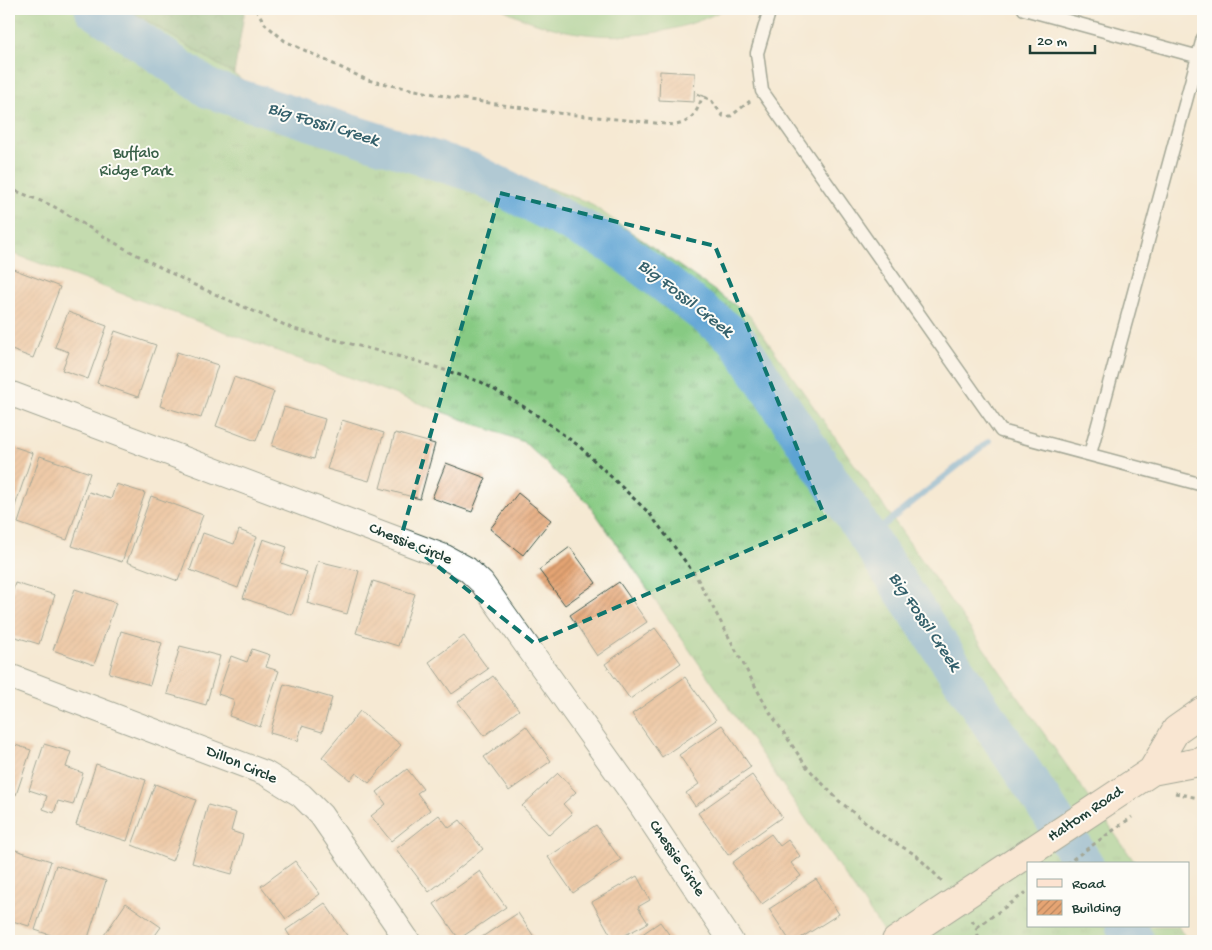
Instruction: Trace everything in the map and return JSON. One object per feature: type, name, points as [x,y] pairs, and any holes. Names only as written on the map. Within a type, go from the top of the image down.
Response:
[{"type":"main road","name":"Haltom Road","points":[[1159,781],[1176,730],[1203,711]]},
{"type":"main road","name":"Haltom Road","points":[[896,941],[958,900],[1159,781],[1203,759]]},
{"type":"street","name":"Chessie Circle","points":[[9,393],[445,557],[467,569],[482,583],[642,807],[731,941]]},
{"type":"street","name":"Dillon Circle","points":[[9,676],[265,773],[301,796],[321,815],[408,941]]},
{"type":"lane","points":[[770,9],[757,53],[762,91],[1001,431],[1200,485]]},
{"type":"lane","points":[[1024,9],[1201,57]]},
{"type":"lane","points":[[1090,454],[1201,57],[1203,38]]},
{"type":"path","points":[[256,9],[265,24],[285,41],[350,73],[367,80],[449,97],[557,113],[674,125],[692,117],[703,95]]},
{"type":"path","points":[[697,94],[711,100],[722,116],[731,116],[762,91]]},
{"type":"path","points":[[9,188],[53,206],[122,247],[190,283],[294,329],[420,362],[480,382],[531,411],[579,446],[650,514],[696,576],[767,708],[806,766],[839,801],[882,835],[916,855],[939,876],[978,927]]},
{"type":"path","points":[[1159,781],[1203,799]]},
{"type":"path","points":[[1069,862],[1135,814]]},
{"type":"path","points":[[980,941],[976,931],[978,927],[1027,892]]},
{"type":"highlighted area","points":[[500,193],[715,246],[825,517],[534,643],[401,537]]},
{"type":"green space","name":"Buffalo Ridge Park","points":[[9,9],[128,9],[243,80],[588,202],[749,315],[1135,862],[1027,862],[1027,928],[1179,928],[1188,941],[890,941],[589,504],[524,442],[9,252]]},
{"type":"green space","points":[[128,9],[245,9],[234,74]]},
{"type":"green space","points":[[503,9],[725,9],[699,21],[671,29],[643,34],[614,36],[585,34],[557,29],[529,21]]},
{"type":"building","points":[[660,71],[695,73],[694,102],[659,100]]},
{"type":"building","points":[[13,269],[60,287],[33,358],[9,349],[9,279]]},
{"type":"building","points":[[68,312],[107,326],[88,379],[62,370],[69,352],[55,347]]},
{"type":"building","points":[[115,331],[156,345],[138,397],[97,383]]},
{"type":"building","points":[[177,352],[218,365],[201,418],[160,406]]},
{"type":"building","points":[[234,377],[274,392],[256,441],[216,426]]},
{"type":"building","points":[[284,407],[325,419],[314,459],[272,446]]},
{"type":"building","points":[[342,420],[384,433],[369,481],[327,469]]},
{"type":"building","points":[[395,433],[435,444],[420,499],[380,488]]},
{"type":"building","points":[[9,445],[33,453],[13,512],[9,511]]},
{"type":"building","points":[[40,456],[90,473],[67,540],[18,523]]},
{"type":"building","points":[[446,463],[486,478],[472,512],[432,498]]},
{"type":"building","points":[[116,484],[145,493],[122,562],[72,546],[89,492],[111,499]]},
{"type":"building","points":[[518,493],[551,520],[523,555],[490,529]]},
{"type":"building","points":[[151,496],[203,515],[178,581],[127,562]]},
{"type":"building","points":[[239,530],[257,537],[238,588],[190,570],[203,533],[234,544]]},
{"type":"building","points":[[263,539],[287,547],[281,563],[307,572],[292,615],[243,598]]},
{"type":"building","points":[[570,547],[596,583],[565,605],[539,570]]},
{"type":"building","points":[[318,561],[359,571],[347,614],[307,603]]},
{"type":"building","points":[[373,581],[415,594],[398,646],[356,633]]},
{"type":"building","points":[[619,582],[647,622],[597,656],[570,615]]},
{"type":"building","points":[[15,583],[55,595],[39,644],[9,635],[9,603]]},
{"type":"building","points":[[75,589],[116,603],[94,665],[53,650]]},
{"type":"building","points":[[655,628],[681,663],[630,699],[605,664]]},
{"type":"building","points":[[121,631],[162,643],[150,685],[109,673]]},
{"type":"building","points":[[464,636],[488,669],[452,694],[429,662]]},
{"type":"building","points":[[180,646],[220,656],[206,705],[167,694]]},
{"type":"building","points":[[252,649],[270,655],[266,667],[279,671],[260,727],[229,716],[235,700],[218,694],[231,656],[247,662]]},
{"type":"building","points":[[493,676],[519,710],[484,736],[458,702]]},
{"type":"building","points":[[685,677],[716,720],[662,757],[632,714]]},
{"type":"building","points":[[284,684],[332,698],[322,732],[302,726],[298,741],[270,733]]},
{"type":"building","points":[[360,711],[401,745],[369,783],[356,773],[350,780],[322,757]]},
{"type":"building","points":[[722,725],[751,767],[695,806],[686,793],[699,784],[679,755]]},
{"type":"building","points":[[526,726],[551,761],[509,791],[484,757]]},
{"type":"building","points":[[9,743],[31,750],[16,795],[9,792]]},
{"type":"building","points":[[44,744],[71,752],[66,767],[83,773],[73,805],[58,801],[54,813],[43,809],[47,796],[29,790]]},
{"type":"building","points":[[96,764],[146,780],[127,841],[76,825]]},
{"type":"building","points":[[407,769],[423,789],[417,793],[430,810],[391,841],[371,816],[386,804],[377,792]]},
{"type":"building","points":[[558,773],[576,792],[563,804],[572,814],[549,835],[522,806]]},
{"type":"building","points":[[752,775],[782,817],[728,855],[698,813]]},
{"type":"building","points":[[155,784],[196,800],[172,861],[132,845]]},
{"type":"building","points":[[208,805],[236,813],[231,831],[243,835],[232,874],[192,863]]},
{"type":"building","points":[[439,815],[449,828],[460,820],[483,849],[429,892],[396,849]]},
{"type":"building","points":[[596,825],[621,860],[573,893],[548,857]]},
{"type":"building","points":[[771,834],[780,846],[788,840],[800,856],[791,863],[801,876],[762,904],[732,863]]},
{"type":"building","points":[[9,848],[51,861],[29,926],[9,920]]},
{"type":"building","points":[[295,861],[320,894],[286,919],[261,886]]},
{"type":"building","points":[[56,865],[106,881],[87,941],[69,941],[35,930]]},
{"type":"building","points":[[480,871],[506,907],[459,939],[434,904]]},
{"type":"building","points":[[637,876],[650,900],[638,907],[648,923],[614,941],[592,902]]},
{"type":"building","points":[[816,879],[839,914],[796,941],[790,941],[769,909]]},
{"type":"building","points":[[126,903],[161,927],[151,941],[100,941]]},
{"type":"building","points":[[325,903],[348,937],[342,941],[293,941],[286,930]]},
{"type":"building","points":[[518,913],[537,941],[476,941]]},
{"type":"building","points":[[660,922],[674,941],[632,941]]},
{"type":"waterway","name":"Big Fossil Creek","points":[[94,9],[209,89],[472,172],[616,246],[736,338],[1083,862]]},
{"type":"waterway","points":[[868,538],[989,441]]},
{"type":"waterway","name":"Big Fossil Creek","points":[[1126,928],[1135,941]]}]
